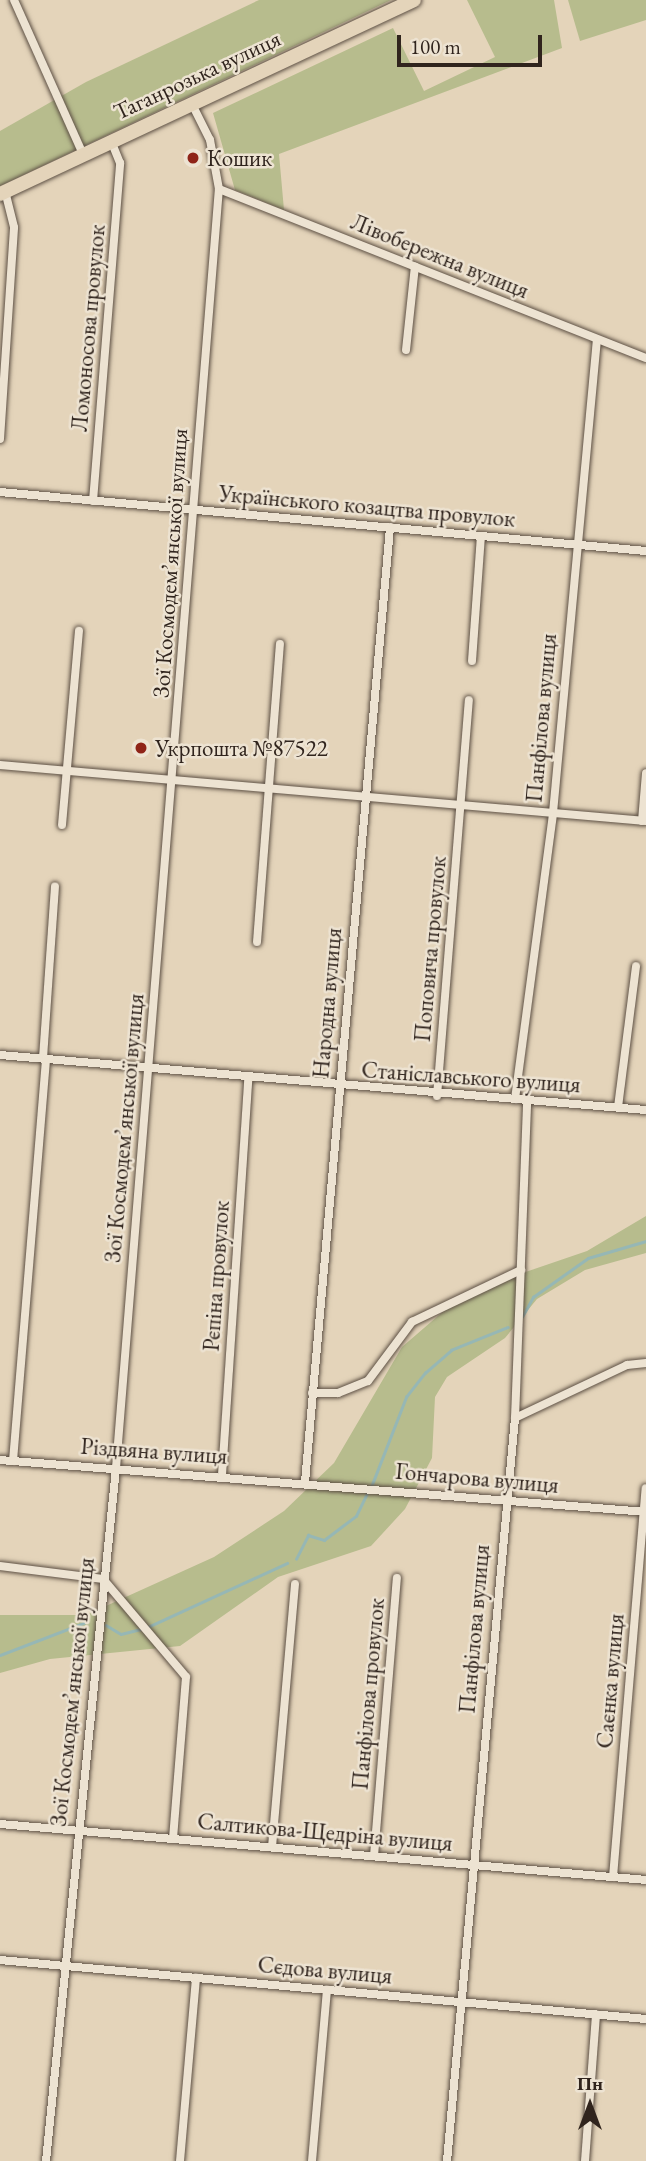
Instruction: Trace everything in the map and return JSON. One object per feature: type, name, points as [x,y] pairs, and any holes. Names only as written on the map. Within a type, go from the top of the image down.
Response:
[{"type":"highway","name":"Таганрозька вулиця","points":[[2,192],[414,0]]},
{"type":"street","points":[[14,0],[83,154]]},
{"type":"street","name":"Зої Космодем’янської вулиця","points":[[46,2161],[63,1966],[116,1468],[174,780],[219,189],[210,140],[191,102]]},
{"type":"street","name":"Ломоносова провулок","points":[[93,501],[118,158],[111,141]]},
{"type":"street","name":"Лівобережна вулиця","points":[[219,189],[646,358]]},
{"type":"street","points":[[0,439],[14,228],[2,192]]},
{"type":"street","points":[[406,350],[415,266]]},
{"type":"street","name":"Панфілова вулиця","points":[[515,1099],[553,813],[575,544],[597,340]]},
{"type":"street","name":"Українського козацтва провулок","points":[[0,492],[646,551]]},
{"type":"street","name":"Народна вулиця","points":[[305,1482],[390,527]]},
{"type":"street","points":[[472,661],[481,536]]},
{"type":"street","points":[[62,825],[79,631]]},
{"type":"street","points":[[257,942],[280,644]]},
{"type":"street","name":"Поповича провулок","points":[[437,1096],[469,700]]},
{"type":"street","points":[[0,765],[644,821],[646,773]]},
{"type":"street","points":[[13,1461],[55,886]]},
{"type":"street","points":[[618,1107],[636,966]]},
{"type":"street","name":"Станіславського вулиця","points":[[0,1055],[339,1088],[646,1110]]},
{"type":"street","name":"Рєпіна провулок","points":[[222,1475],[248,1080]]},
{"type":"street","name":"Панфілова вулиця","points":[[447,2161],[504,1500],[515,1418],[527,1100]]},
{"type":"street","points":[[312,1393],[338,1393],[368,1381],[412,1322],[521,1270]]},
{"type":"street","points":[[515,1418],[627,1365],[646,1363]]},
{"type":"street","name":"Різдвяна вулиця","points":[[0,1460],[305,1482]]},
{"type":"street","name":"Гончарова вулиця","points":[[305,1482],[645,1512]]},
{"type":"street","name":"Саєнка вулиця","points":[[613,1877],[646,1488]]},
{"type":"street","points":[[0,1566],[103,1578],[186,1677],[173,1839]]},
{"type":"street","name":"Панфілова провулок","points":[[374,1856],[397,1578]]},
{"type":"street","points":[[272,1847],[295,1584]]},
{"type":"street","name":"Салтикова-Щедріна вулиця","points":[[0,1824],[646,1880]]},
{"type":"street","name":"Сєдова вулиця","points":[[0,1960],[646,2019]]},
{"type":"street","points":[[180,2161],[196,1978]]},
{"type":"street","points":[[312,2161],[327,1990]]},
{"type":"street","points":[[585,2161],[596,2014]]},
{"type":"green space","points":[[259,0],[391,0],[0,186],[0,131],[86,82]]},
{"type":"green space","points":[[467,0],[554,0],[562,48],[279,154],[284,210],[235,190],[213,113],[393,28],[424,91],[495,57]]},
{"type":"green space","points":[[568,0],[646,0],[646,20],[580,41]]},
{"type":"green space","points":[[646,1216],[646,1253],[585,1270],[537,1299],[505,1338],[447,1377],[435,1397],[432,1458],[405,1509],[371,1546],[278,1577],[180,1646],[50,1659],[0,1673],[0,1615],[86,1615],[214,1557],[284,1511],[334,1463],[402,1347],[446,1309],[508,1278],[587,1251]]},
{"type":"waterway","points":[[522,1317],[533,1297],[588,1258],[646,1241]]},
{"type":"waterway","points":[[371,1487],[406,1397],[425,1373],[451,1350],[508,1327]]},
{"type":"waterway","points":[[296,1559],[308,1535],[324,1540],[356,1516],[367,1493]]},
{"type":"waterway","points":[[148,1627],[287,1563]]},
{"type":"waterway","points":[[0,1655],[84,1623]]},
{"type":"waterway","points":[[106,1625],[121,1634],[141,1629]]},
{"type":"place","name":"Кошик","points":[[193,158]]},
{"type":"place","name":"Укрпошта №87522","points":[[141,748]]}]
